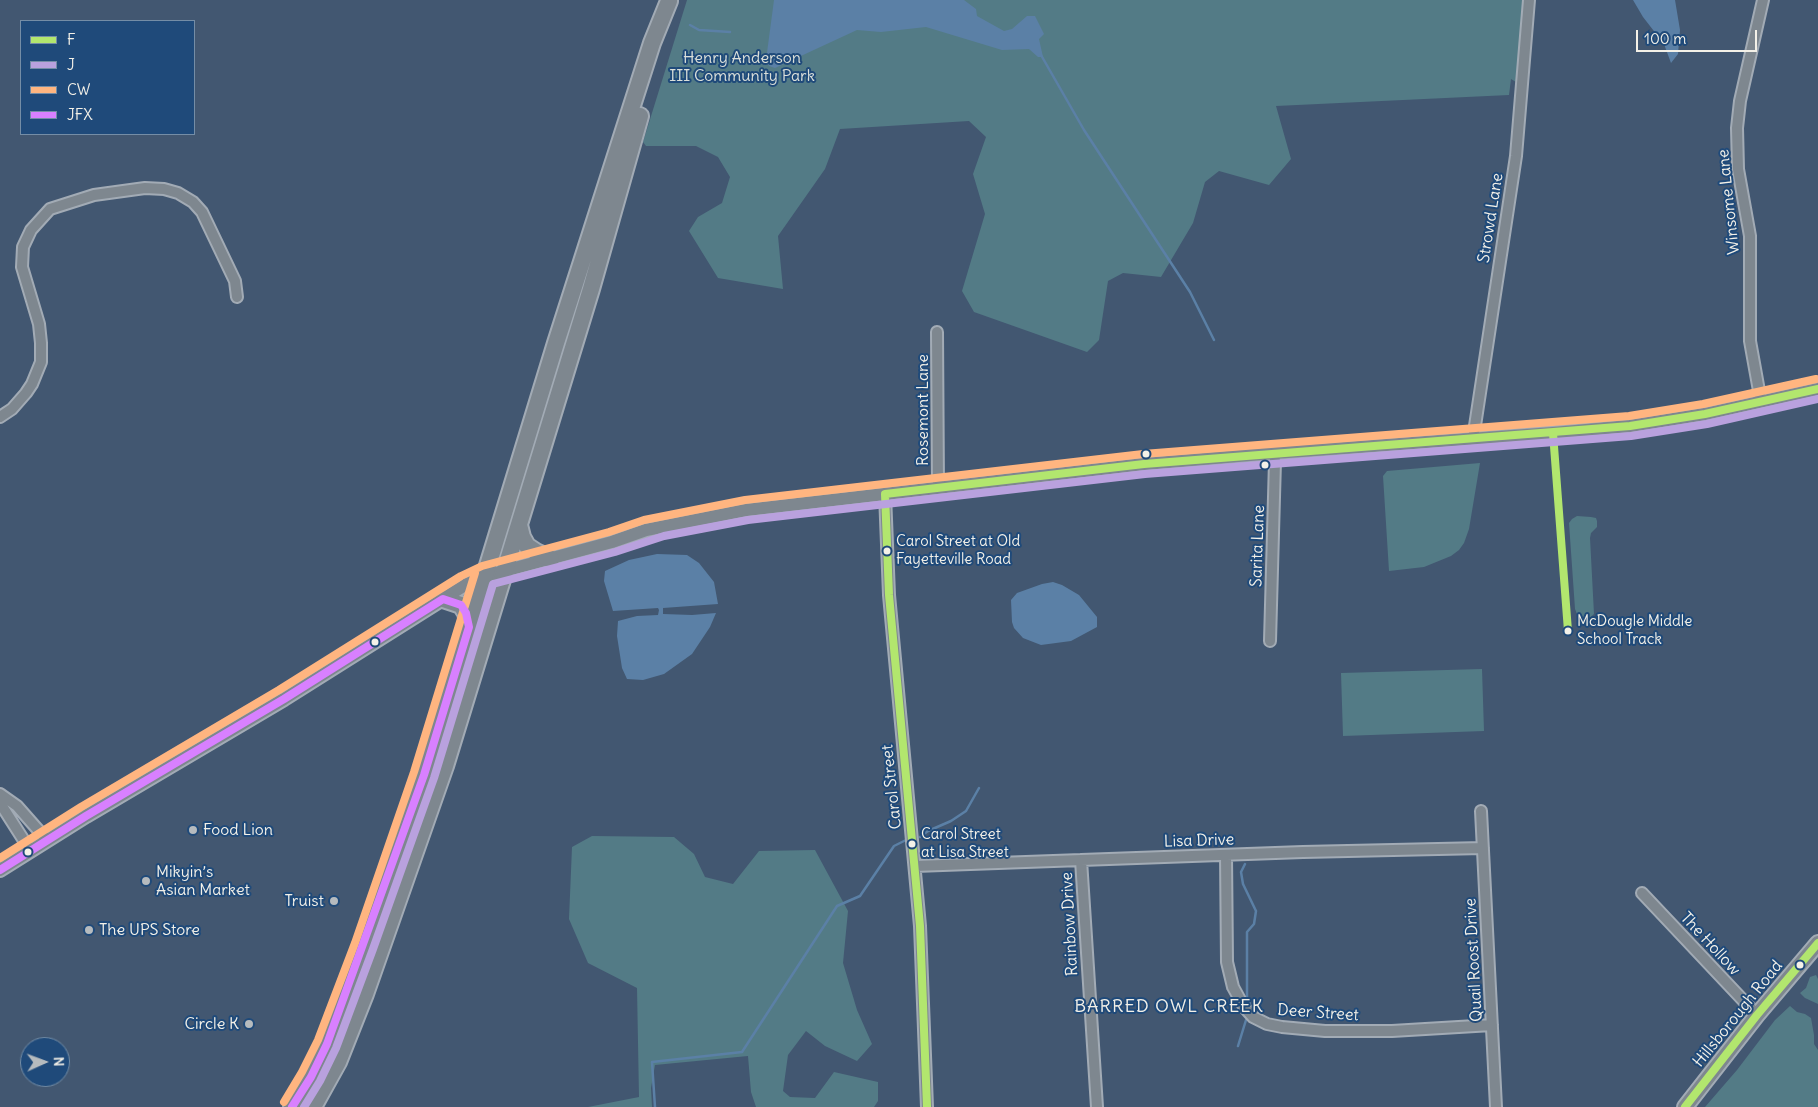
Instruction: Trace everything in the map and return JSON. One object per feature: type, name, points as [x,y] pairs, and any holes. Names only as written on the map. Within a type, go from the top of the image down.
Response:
[{"type":"highway","points":[[313,1107],[338,1062],[369,984],[445,766],[593,282],[646,98],[669,1]]},
{"type":"highway","points":[[292,1107],[306,1086],[321,1057],[344,1001],[424,775],[556,343],[652,43],[669,1]]},
{"type":"highway","points":[[518,525],[527,546],[551,558]]},
{"type":"highway","points":[[444,599],[461,605],[466,613],[469,627]]},
{"type":"main road","name":"Hillsborough Road","points":[[1685,1107],[1757,1015],[1818,943]]},
{"type":"street","name":"Strowd Lane","points":[[1472,439],[1516,156],[1529,0]]},
{"type":"street","name":"Winsome Lane","points":[[1761,402],[1750,341],[1750,236],[1738,169],[1737,128],[1740,101],[1763,0]]},
{"type":"street","points":[[0,417],[12,409],[26,393],[41,362],[39,324],[22,267],[23,247],[30,230],[50,209],[94,195],[145,188],[164,189],[178,193],[192,202],[202,212],[235,281],[237,297]]},
{"type":"street","name":"Rosemont Lane","points":[[937,332],[938,487]]},
{"type":"street","points":[[0,870],[30,850],[284,699],[465,585],[485,576],[612,542],[646,530],[746,510],[1144,464],[1630,426],[1705,414],[1818,390]]},
{"type":"street","name":"Sarita Lane","points":[[1270,641],[1274,453]]},
{"type":"street","name":"Carol Street","points":[[884,494],[889,595],[920,926],[927,1107]]},
{"type":"street","points":[[0,794],[17,806],[47,840]]},
{"type":"street","points":[[0,803],[30,850]]},
{"type":"street","name":"Quail Roost Drive","points":[[1481,811],[1496,1107]]},
{"type":"street","name":"Lisa Drive","points":[[915,866],[1483,848]]},
{"type":"street","name":"Deer Street","points":[[1226,855],[1226,962],[1232,987],[1252,1017],[1267,1024],[1282,1027],[1325,1031],[1392,1031],[1492,1026]]},
{"type":"street","name":"Rainbow Drive","points":[[1081,860],[1097,1107]]},
{"type":"street","name":"The Hollow","points":[[1642,893],[1757,1015]]},
{"type":"green space","name":"Henry Anderson III Community Park","points":[[687,0],[1524,0],[1516,82],[1511,79],[1509,95],[1276,106],[1291,159],[1269,185],[1219,171],[1205,182],[1193,223],[1161,277],[1123,273],[1108,281],[1099,340],[1087,352],[974,312],[962,291],[985,214],[973,174],[986,137],[969,121],[840,129],[825,169],[778,236],[783,289],[718,278],[689,231],[698,217],[722,203],[730,177],[718,157],[696,146],[646,146],[643,142]]},
{"type":"green space","points":[[1480,463],[1469,529],[1464,543],[1459,550],[1451,556],[1424,567],[1389,571],[1383,476],[1387,471]]},
{"type":"green space","points":[[1577,516],[1596,518],[1597,521],[1597,527],[1591,533],[1590,538],[1594,614],[1587,620],[1579,619],[1575,609],[1569,523]]},
{"type":"green space","points":[[1482,669],[1484,731],[1343,736],[1341,673]]},
{"type":"green space","points":[[592,836],[674,837],[694,854],[705,877],[733,884],[759,851],[815,850],[848,911],[843,963],[857,1010],[872,1044],[857,1061],[825,1046],[806,1031],[788,1055],[783,1091],[790,1097],[815,1098],[834,1072],[878,1082],[878,1101],[874,1107],[756,1107],[751,1092],[748,1056],[655,1065],[651,1088],[652,1107],[588,1107],[639,1097],[637,988],[588,963],[569,919],[572,847]]},
{"type":"green space","points":[[1816,975],[1818,979],[1818,1004],[1805,998],[1800,993],[1806,988],[1810,977]]},
{"type":"green space","points":[[1790,1006],[1797,1012],[1811,1018],[1814,1044],[1818,1050],[1818,1107],[1705,1107],[1737,1070],[1775,1020]]},
{"type":"water","points":[[774,0],[964,0],[976,9],[977,16],[1004,31],[1012,29],[1027,16],[1035,16],[1044,34],[1039,39],[1043,57],[1038,57],[1029,49],[1002,50],[926,27],[881,32],[857,30],[775,68],[769,66],[766,60]]},
{"type":"water","points":[[1633,0],[1675,0],[1680,30],[1678,54],[1671,63],[1664,44],[1643,17]]},
{"type":"water","points":[[657,554],[687,555],[699,563],[714,582],[718,604],[663,608],[663,614],[692,615],[716,613],[710,627],[692,654],[664,674],[643,680],[627,679],[622,668],[617,636],[618,621],[637,616],[658,615],[659,610],[658,608],[613,611],[604,581],[605,571],[629,560]]},
{"type":"water","points":[[1053,582],[1079,595],[1097,617],[1097,627],[1071,641],[1041,645],[1023,638],[1014,628],[1011,600],[1017,593]]},
{"type":"waterway","points":[[690,25],[699,30],[730,32]]},
{"type":"waterway","points":[[1041,55],[1084,130],[1190,292],[1214,340]]},
{"type":"waterway","points":[[920,837],[966,811],[979,788]]},
{"type":"waterway","points":[[655,1107],[652,1062],[742,1052],[837,906],[860,896],[894,846],[906,840]]},
{"type":"waterway","points":[[1245,864],[1241,872],[1243,884],[1256,911],[1254,924],[1247,932],[1247,997],[1250,1004]]},
{"type":"waterway","points":[[1238,1046],[1246,1020]]},
{"type":"transit line","name":"CW","points":[[0,858],[81,807],[279,690],[461,576],[482,566],[609,532],[644,520],[745,500],[1143,454],[1629,416],[1703,404],[1816,379]]},
{"type":"transit line","name":"F","points":[[927,1107],[920,926],[889,595],[885,494],[1144,464],[1630,426],[1705,414],[1818,389]]},
{"type":"transit line","name":"J","points":[[304,1107],[320,1081],[336,1048],[373,949],[434,778],[493,584],[615,552],[664,536],[748,520],[1145,474],[1631,436],[1707,424],[1818,399]]},
{"type":"transit line","name":"F","points":[[1553,433],[1568,631]]},
{"type":"transit line","name":"CW","points":[[284,1102],[318,1040],[355,943],[414,772],[475,573]]},
{"type":"transit line","name":"JFX","points":[[0,870],[86,816],[284,699],[443,599],[461,605],[466,613],[469,627],[424,775],[327,1044],[311,1077],[292,1107]]},
{"type":"transit line","name":"F","points":[[1685,1107],[1757,1015],[1818,943]]},
{"type":"place","name":"Carol Street at Old Fayetteville Road","points":[[887,551]]},
{"type":"place","name":"McDougle Middle School Track","points":[[1568,631]]},
{"type":"place","name":"Food Lion","points":[[193,830]]},
{"type":"place","name":"Carol Street at Lisa Street","points":[[912,844]]},
{"type":"place","name":"Mikyin’s Asian Market","points":[[146,881]]},
{"type":"place","name":"Truist","points":[[334,901]]},
{"type":"place","name":"The UPS Store","points":[[89,930]]},
{"type":"place","name":"Circle K","points":[[249,1024]]},
{"type":"district","name":"BARRED OWL CREEK","points":[[1169,1007]]}]
